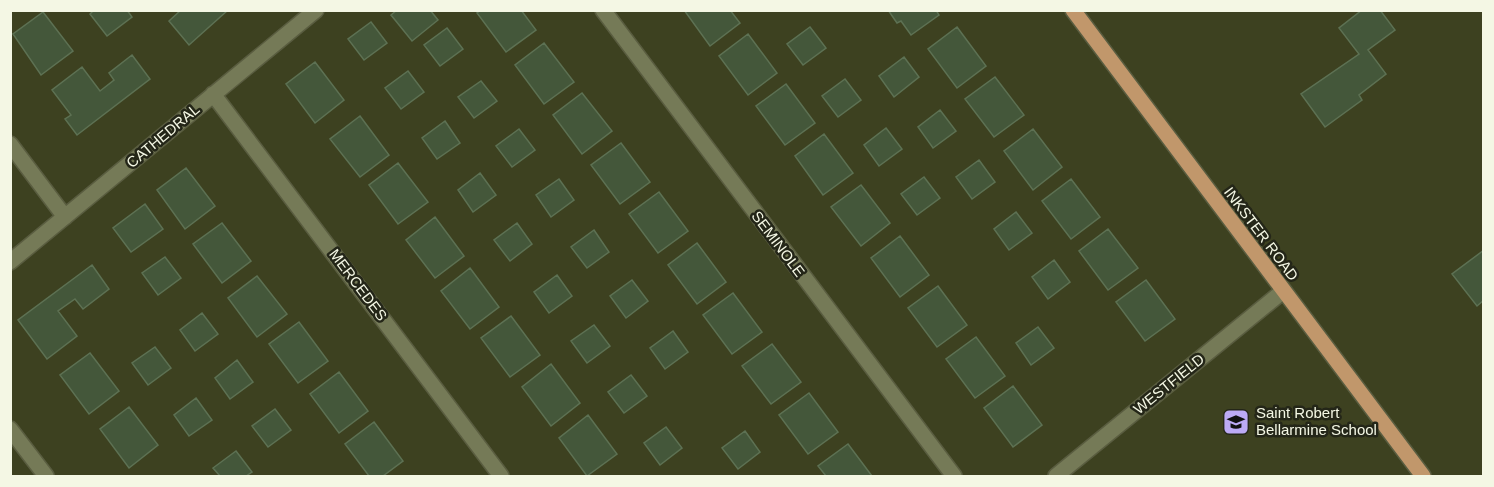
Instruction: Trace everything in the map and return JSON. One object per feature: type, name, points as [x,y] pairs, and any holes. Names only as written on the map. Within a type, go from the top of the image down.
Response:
[{"type":"main road","name":"INKSTER ROAD","points":[[1073,10],[1282,292],[1423,477]]},
{"type":"street","name":"CATHEDRAL","points":[[10,262],[316,10]]},
{"type":"street","name":"SEMINOLE","points":[[603,10],[954,477]]},
{"type":"street","name":"MERCEDES","points":[[213,94],[501,477]]},
{"type":"street","points":[[10,144],[65,217]]},
{"type":"street","name":"WESTFIELD","points":[[1056,477],[1282,292]]},
{"type":"street","points":[[10,429],[46,477]]},
{"type":"building","points":[[94,10],[127,10],[132,17],[107,36],[90,14]]},
{"type":"building","points":[[181,10],[228,10],[189,45],[169,21]]},
{"type":"building","points":[[397,10],[430,10],[438,20],[412,41],[391,15]]},
{"type":"building","points":[[481,10],[521,10],[536,30],[506,52],[477,13]]},
{"type":"building","points":[[684,10],[730,10],[740,23],[710,46]]},
{"type":"building","points":[[888,10],[936,10],[939,15],[911,35],[901,21],[897,23]]},
{"type":"building","points":[[1362,10],[1380,10],[1395,30],[1368,50],[1386,74],[1359,95],[1362,100],[1325,127],[1301,94],[1359,54],[1339,28]]},
{"type":"building","points":[[43,12],[73,51],[41,75],[13,34]]},
{"type":"building","points":[[371,22],[387,43],[364,60],[348,39]]},
{"type":"building","points":[[810,27],[826,48],[803,65],[787,44]]},
{"type":"building","points":[[957,27],[986,66],[957,88],[928,49]]},
{"type":"building","points":[[447,28],[463,49],[440,66],[424,45]]},
{"type":"building","points":[[748,34],[777,73],[748,95],[719,56]]},
{"type":"building","points":[[544,43],[574,82],[544,104],[515,65]]},
{"type":"building","points":[[132,55],[150,79],[77,135],[65,119],[71,115],[52,90],[82,67],[100,91],[114,80],[109,73]]},
{"type":"building","points":[[904,57],[919,77],[894,97],[879,76]]},
{"type":"building","points":[[315,62],[344,100],[315,123],[286,84]]},
{"type":"building","points":[[408,71],[424,92],[401,109],[385,88]]},
{"type":"building","points":[[995,77],[1024,115],[994,137],[965,99]]},
{"type":"building","points":[[845,79],[861,100],[838,117],[822,96]]},
{"type":"building","points":[[481,81],[497,101],[474,118],[458,97]]},
{"type":"building","points":[[786,84],[815,123],[785,145],[756,106]]},
{"type":"building","points":[[582,93],[612,131],[582,154],[553,115]]},
{"type":"building","points":[[940,110],[956,131],[933,148],[918,127]]},
{"type":"building","points":[[360,116],[389,155],[360,177],[330,139]]},
{"type":"building","points":[[445,121],[460,143],[437,159],[422,138]]},
{"type":"building","points":[[886,128],[902,149],[879,166],[864,145]]},
{"type":"building","points":[[519,129],[535,150],[512,167],[496,146]]},
{"type":"building","points":[[1033,129],[1062,167],[1033,190],[1004,151]]},
{"type":"building","points":[[824,134],[853,173],[823,195],[795,156]]},
{"type":"building","points":[[621,143],[650,182],[620,204],[591,165]]},
{"type":"building","points":[[979,160],[995,182],[972,199],[956,177]]},
{"type":"building","points":[[398,163],[428,202],[398,224],[369,185]]},
{"type":"building","points":[[186,168],[215,206],[185,229],[157,190]]},
{"type":"building","points":[[480,173],[496,195],[473,212],[458,190]]},
{"type":"building","points":[[924,177],[940,198],[917,215],[901,194]]},
{"type":"building","points":[[559,179],[574,200],[551,217],[536,195]]},
{"type":"building","points":[[1071,179],[1100,217],[1071,239],[1042,201]]},
{"type":"building","points":[[861,185],[890,223],[861,246],[831,207]]},
{"type":"building","points":[[659,192],[688,231],[658,253],[629,214]]},
{"type":"building","points":[[145,204],[163,229],[131,252],[113,228]]},
{"type":"building","points":[[1016,212],[1032,233],[1009,250],[994,229]]},
{"type":"building","points":[[435,217],[464,256],[435,278],[406,240]]},
{"type":"building","points":[[222,223],[251,261],[222,283],[193,244]]},
{"type":"building","points":[[517,223],[532,244],[510,261],[494,240]]},
{"type":"building","points":[[1108,229],[1138,268],[1108,290],[1079,251]]},
{"type":"building","points":[[594,230],[609,252],[587,268],[571,247]]},
{"type":"building","points":[[900,236],[929,275],[900,297],[871,258]]},
{"type":"building","points":[[697,243],[726,282],[697,304],[668,265]]},
{"type":"building","points":[[1484,250],[1484,300],[1477,306],[1452,274]]},
{"type":"building","points":[[165,257],[181,278],[158,295],[142,273]]},
{"type":"building","points":[[1054,260],[1070,282],[1048,299],[1032,277]]},
{"type":"building","points":[[92,265],[109,289],[83,309],[75,299],[58,311],[77,336],[47,359],[18,320]]},
{"type":"building","points":[[470,268],[499,307],[470,329],[441,291]]},
{"type":"building","points":[[557,275],[572,296],[549,313],[534,292]]},
{"type":"building","points":[[257,276],[287,314],[257,337],[228,298]]},
{"type":"building","points":[[632,280],[648,301],[626,318],[610,296]]},
{"type":"building","points":[[1146,280],[1175,319],[1145,341],[1116,302]]},
{"type":"building","points":[[938,286],[967,325],[937,347],[908,308]]},
{"type":"building","points":[[733,293],[762,332],[732,354],[703,315]]},
{"type":"building","points":[[202,313],[218,334],[195,351],[180,330]]},
{"type":"building","points":[[511,316],[540,355],[510,377],[481,338]]},
{"type":"building","points":[[299,322],[328,361],[298,383],[269,344]]},
{"type":"building","points":[[594,325],[610,346],[587,363],[571,341]]},
{"type":"building","points":[[1038,327],[1054,348],[1031,365],[1016,343]]},
{"type":"building","points":[[673,331],[688,352],[665,369],[650,348]]},
{"type":"building","points":[[976,337],[1005,376],[975,398],[946,359]]},
{"type":"building","points":[[772,344],[801,382],[771,404],[742,366]]},
{"type":"building","points":[[155,347],[171,368],[148,385],[132,363]]},
{"type":"building","points":[[90,353],[119,391],[89,414],[60,375]]},
{"type":"building","points":[[237,360],[253,382],[230,399],[215,378]]},
{"type":"building","points":[[551,364],[580,403],[551,426],[522,387]]},
{"type":"building","points":[[339,372],[368,411],[339,433],[310,394]]},
{"type":"building","points":[[631,375],[647,396],[624,413],[608,392]]},
{"type":"building","points":[[1013,386],[1042,425],[1013,447],[984,408]]},
{"type":"building","points":[[809,393],[838,432],[808,454],[779,415]]},
{"type":"building","points":[[196,398],[212,420],[189,436],[174,415]]},
{"type":"building","points":[[129,407],[158,445],[129,468],[100,429]]},
{"type":"building","points":[[275,409],[291,430],[268,447],[252,426]]},
{"type":"building","points":[[588,415],[617,454],[587,476],[559,438]]},
{"type":"building","points":[[374,422],[403,461],[383,476],[369,476],[345,444]]},
{"type":"building","points":[[666,427],[682,448],[660,465],[644,443]]},
{"type":"building","points":[[745,431],[760,452],[738,469],[722,448]]},
{"type":"building","points":[[848,444],[872,476],[826,476],[818,466]]},
{"type":"building","points":[[236,451],[252,472],[246,476],[220,476],[213,468]]},
{"type":"place","name":"Saint Robert Bellarmine School","points":[[1236,422]]}]
